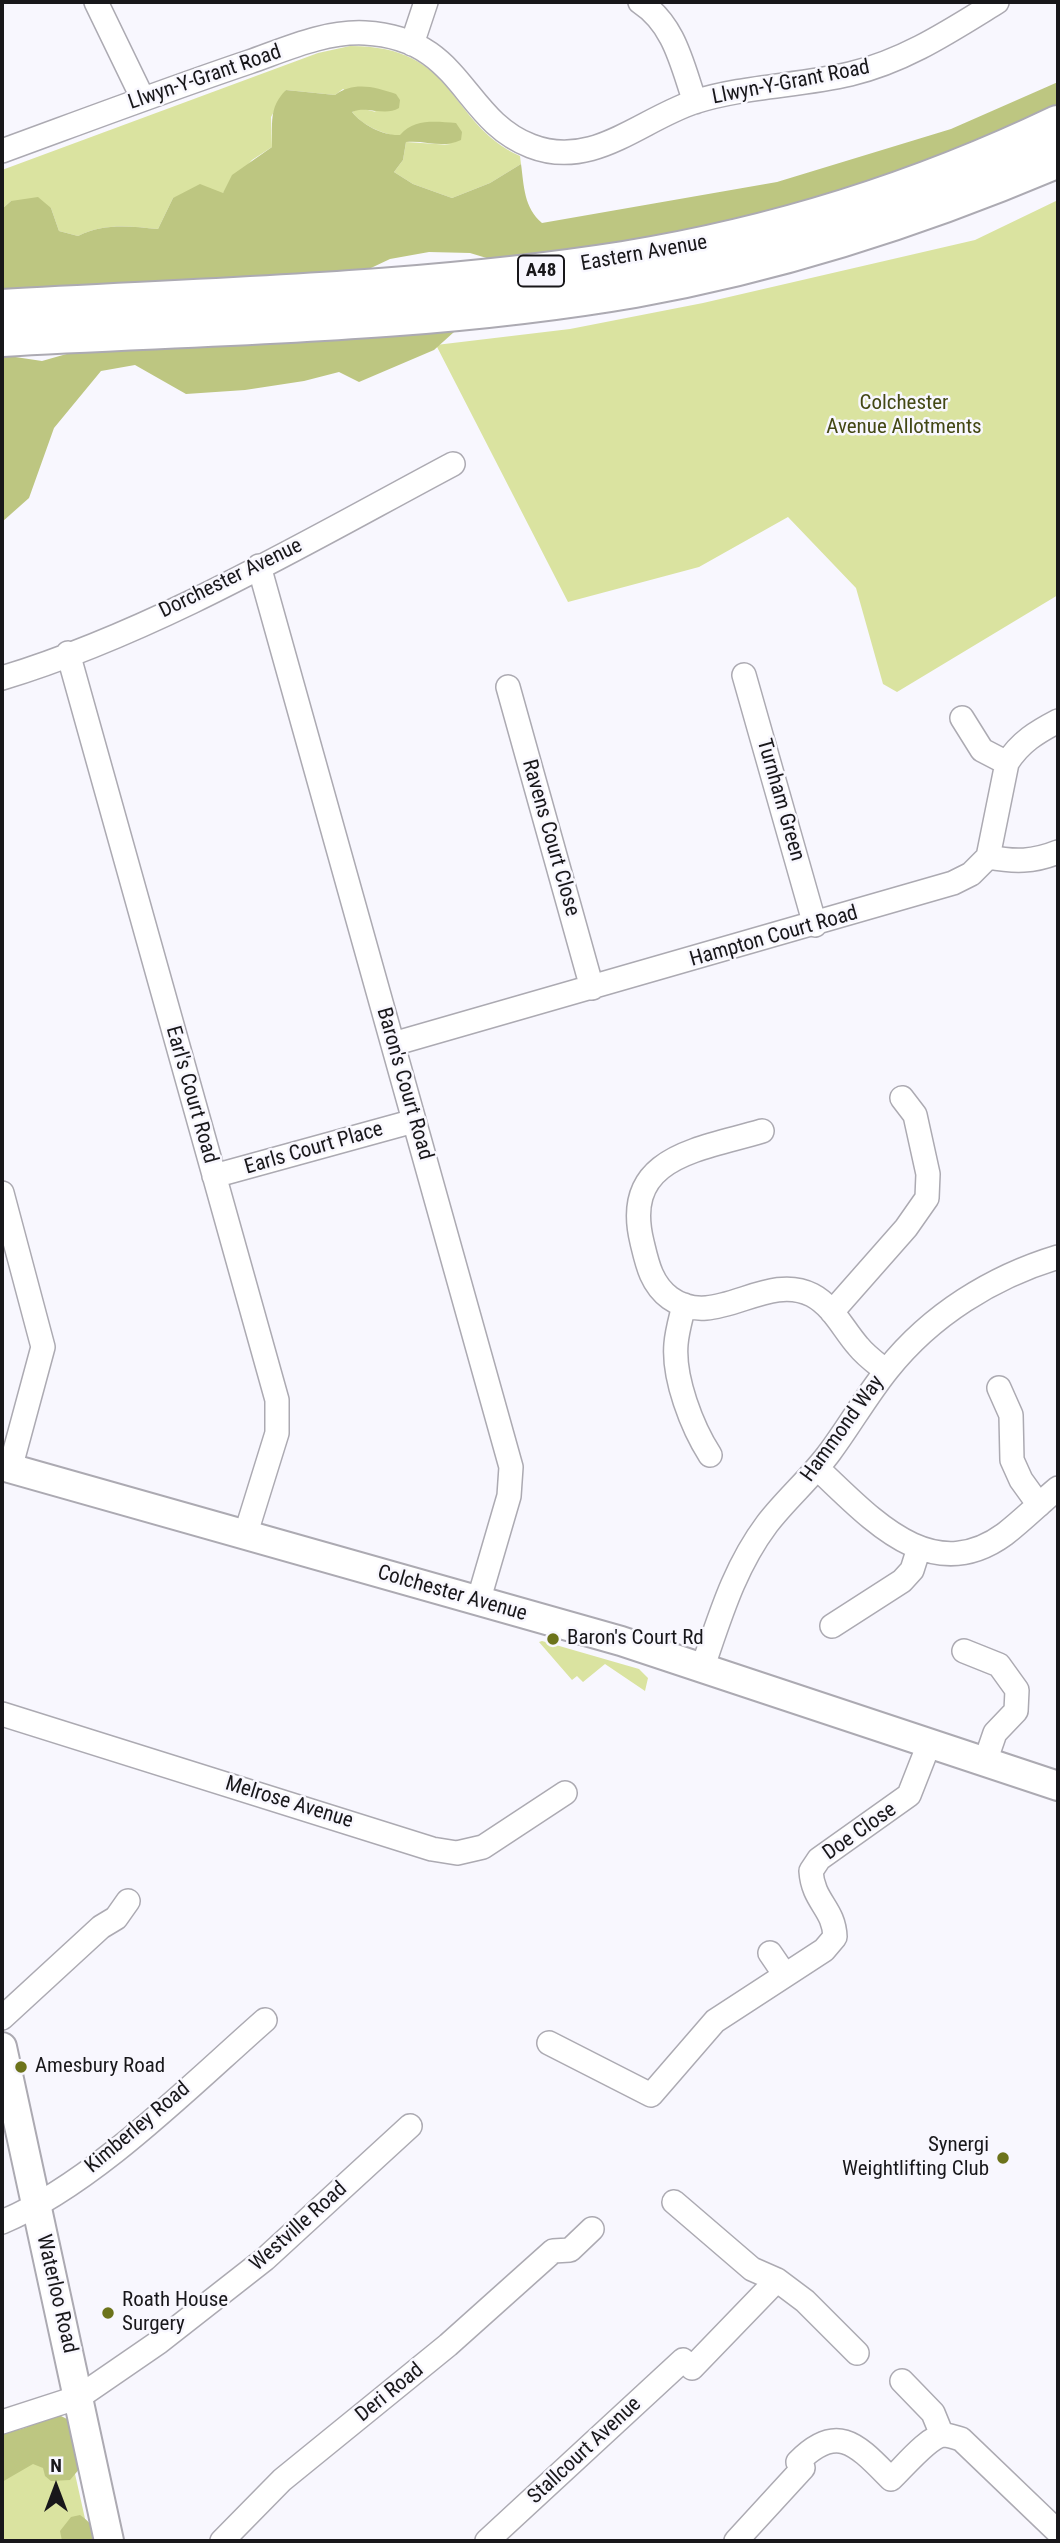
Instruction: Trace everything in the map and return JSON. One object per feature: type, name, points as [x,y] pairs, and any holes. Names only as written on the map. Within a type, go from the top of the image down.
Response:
[{"type":"highway","name":"Eastern Avenue","points":[[2,309],[358,289],[499,277],[625,261],[735,238],[828,213],[936,178],[1058,125]]},
{"type":"highway","name":"Eastern Avenue","points":[[2,337],[503,306],[633,288],[738,267],[838,239],[948,203],[1058,158]]},
{"type":"street","points":[[96,2],[143,99]]},
{"type":"street","points":[[412,44],[426,2]]},
{"type":"street","name":"Llwyn-Y-Grant Road","points":[[640,2],[662,22],[675,42],[695,102]]},
{"type":"street","name":"Llwyn-Y-Grant Road","points":[[2,151],[143,99],[330,36],[368,33],[412,44],[451,70],[504,131],[532,147],[580,152],[599,148],[695,102],[852,74],[887,62],[940,37],[997,2]]},
{"type":"street","name":"Dorchester Avenue","points":[[2,678],[68,653],[259,566],[453,464]]},
{"type":"street","name":"Baron's Court Road","points":[[259,566],[511,1467],[509,1496],[478,1602]]},
{"type":"street","name":"Earl's Court Road","points":[[68,653],[276,1400],[278,1419],[245,1536]]},
{"type":"street","name":"Turnham Green","points":[[744,675],[816,925]]},
{"type":"street","name":"Ravens Court Close","points":[[508,687],[592,988]]},
{"type":"street","points":[[962,718],[982,750],[1007,763]]},
{"type":"street","points":[[1058,721],[1024,741],[1007,763],[988,857],[1021,862],[1038,860],[1058,852]]},
{"type":"street","name":"Hampton Court Road","points":[[393,1044],[816,925],[953,883],[981,867],[988,857]]},
{"type":"street","points":[[832,1312],[906,1228],[927,1198],[928,1174],[915,1115],[902,1098]]},
{"type":"street","name":"Earls Court Place","points":[[214,1177],[414,1121]]},
{"type":"street","points":[[762,1131],[685,1155],[655,1171],[644,1184],[636,1211],[647,1266],[661,1290],[684,1306],[707,1308],[788,1288],[814,1296],[832,1312],[864,1353],[886,1371]]},
{"type":"street","points":[[2,1193],[43,1347],[6,1467]]},
{"type":"street","name":"Hammond Way","points":[[702,1669],[736,1572],[769,1522],[817,1468],[886,1371],[924,1329],[955,1306],[1008,1276],[1058,1256]]},
{"type":"street","points":[[684,1306],[677,1333],[676,1357],[694,1430],[710,1455]]},
{"type":"street","points":[[999,1388],[1011,1415],[1012,1460],[1021,1480],[1039,1504]]},
{"type":"street","name":"Colchester Avenue","points":[[6,1467],[621,1641],[1058,1786]]},
{"type":"street","points":[[817,1468],[884,1529],[919,1548],[946,1555],[975,1549],[1004,1535],[1058,1488]]},
{"type":"street","points":[[832,1626],[902,1581],[912,1570],[919,1548]]},
{"type":"street","points":[[964,1651],[999,1665],[1017,1690],[1016,1711],[995,1733],[985,1762]]},
{"type":"street","name":"Melrose Avenue","points":[[2,1714],[432,1849],[457,1853],[483,1847],[565,1793]]},
{"type":"street","name":"Doe Close","points":[[549,2043],[651,2095],[715,2021],[824,1950],[835,1937],[835,1922],[812,1889],[811,1871],[819,1859],[909,1795],[929,1744]]},
{"type":"street","points":[[2,2018],[101,1927],[116,1918],[128,1901]]},
{"type":"street","points":[[770,1953],[785,1975]]},
{"type":"street","name":"Kimberley Road","points":[[2,2222],[37,2207],[138,2130],[265,2020]]},
{"type":"street","name":"Waterloo Road","points":[[2,2047],[109,2541]]},
{"type":"street","name":"Westville Road","points":[[2,2422],[79,2397],[232,2287],[410,2126]]},
{"type":"street","points":[[674,2202],[752,2269],[777,2280],[805,2301],[856,2353]]},
{"type":"street","name":"Deri Road","points":[[222,2541],[282,2480],[448,2345],[552,2251],[570,2250],[592,2229]]},
{"type":"street","name":"Stallcourt Avenue","points":[[487,2541],[687,2364],[777,2280]]},
{"type":"street","points":[[902,2381],[933,2413],[942,2435]]},
{"type":"street","points":[[736,2541],[819,2443],[839,2440],[857,2447],[891,2479],[942,2435]]},
{"type":"street","points":[[942,2435],[961,2440],[1058,2532]]},
{"type":"green space","points":[[350,46],[386,49],[412,58],[448,88],[496,142],[520,156],[521,164],[490,183],[452,198],[413,184],[394,172],[403,160],[406,142],[451,145],[397,136],[372,128],[352,112],[360,108],[376,112],[343,89],[335,95],[286,90],[271,117],[272,147],[252,160],[223,193],[173,198],[158,229],[107,227],[78,236],[59,231],[51,208],[11,201],[2,209],[2,170],[318,53]]},
{"type":"green space","points":[[1058,82],[1058,110],[825,199],[605,251],[490,259],[470,253],[429,252],[390,259],[354,276],[2,297],[2,209],[11,201],[38,197],[51,208],[59,231],[78,236],[107,227],[158,229],[173,198],[200,184],[223,193],[232,175],[272,147],[274,110],[286,90],[335,95],[350,88],[365,87],[396,94],[400,100],[399,108],[352,112],[367,125],[387,134],[400,135],[419,123],[456,123],[462,132],[461,140],[447,144],[406,142],[403,160],[394,172],[413,184],[452,198],[490,183],[521,164],[528,204],[542,223],[777,182],[951,129]]},
{"type":"green space","name":"Colchester Avenue Allotments","points":[[1058,200],[1058,595],[897,692],[883,684],[856,588],[788,517],[699,567],[568,602],[436,345],[570,329],[703,303],[975,240]]},
{"type":"green space","points":[[447,329],[454,332],[434,350],[359,382],[339,372],[304,381],[245,390],[186,394],[135,365],[101,371],[54,428],[29,498],[2,522],[2,355],[42,361],[70,353]]},
{"type":"green space","points":[[539,1642],[639,1669],[648,1678],[645,1691],[605,1664],[583,1682],[577,1676],[572,1680]]},
{"type":"green space","points":[[59,2415],[71,2421],[81,2467],[70,2480],[51,2481],[45,2476],[43,2468],[33,2464],[2,2482],[2,2431],[21,2429],[44,2418]]},
{"type":"green space","points":[[2,2439],[69,2447],[90,2541],[2,2541]]},
{"type":"green space","points":[[80,2515],[92,2526],[96,2541],[62,2541],[60,2531],[71,2517]]},
{"type":"place","name":"Baron's Court Rd","points":[[553,1639]]},
{"type":"place","name":"Amesbury Road","points":[[21,2067]]},
{"type":"place","name":"Synergi Weightlifting Club","points":[[1003,2158]]},
{"type":"place","name":"Roath House Surgery","points":[[108,2313]]}]
